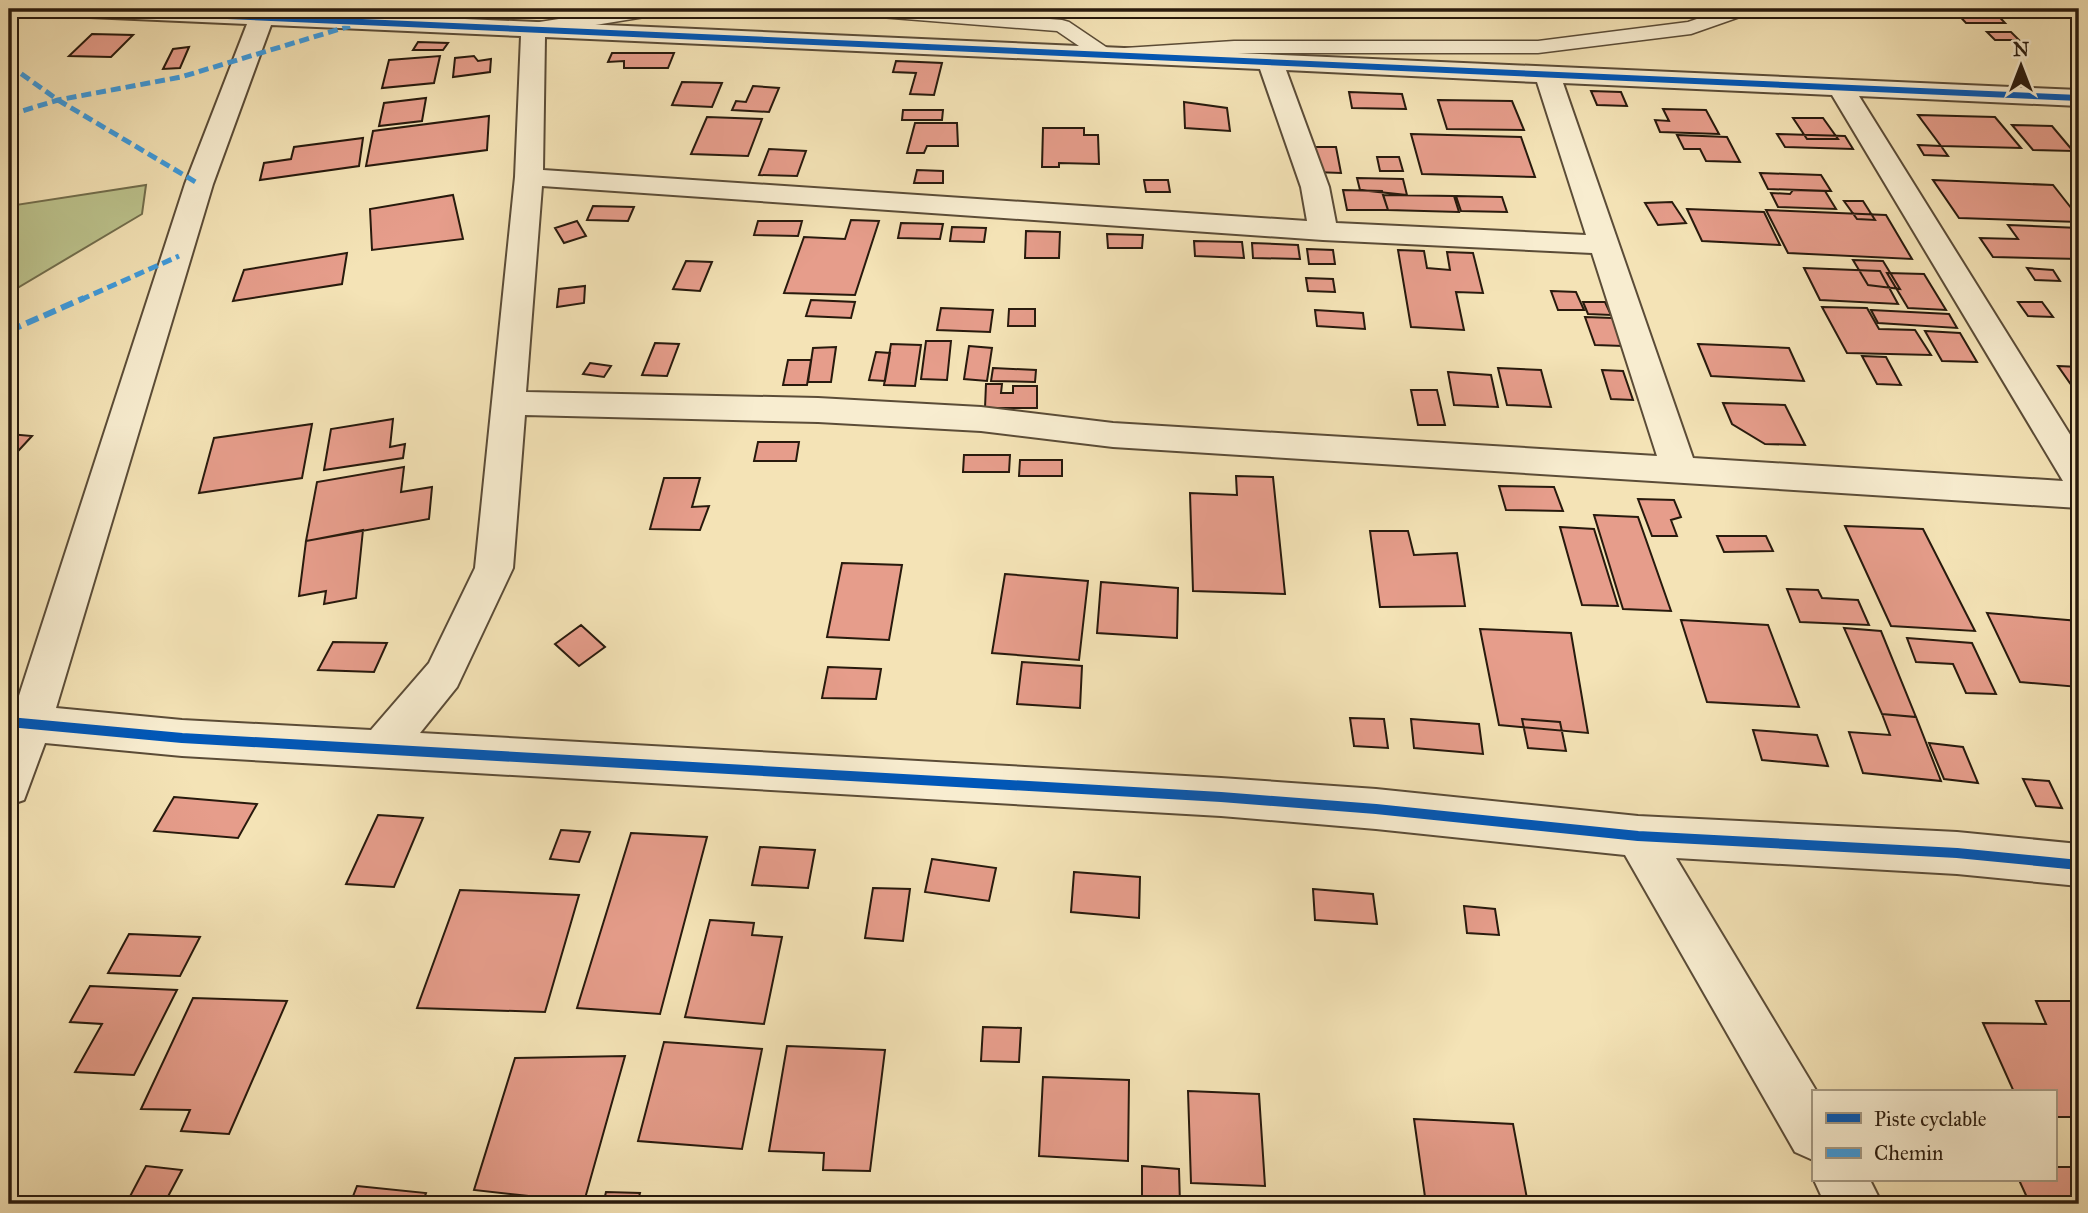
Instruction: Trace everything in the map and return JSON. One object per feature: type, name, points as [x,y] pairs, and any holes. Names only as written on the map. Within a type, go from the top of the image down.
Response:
[{"type":"street","points":[[68,9],[2079,98]]},
{"type":"street","points":[[9,786],[20,723],[199,184],[262,17]]},
{"type":"street","points":[[382,748],[443,675],[494,568],[529,177],[533,29]]},
{"type":"street","points":[[1270,62],[1315,187],[1323,231]]},
{"type":"street","points":[[1547,74],[1681,472]]},
{"type":"street","points":[[1841,88],[2079,478]]},
{"type":"street","points":[[529,177],[1323,231],[1605,246]]},
{"type":"street","points":[[510,403],[832,410],[981,419],[1113,435],[2079,495]]},
{"type":"street","points":[[20,723],[182,738],[1221,797],[1376,809],[1638,835],[1957,853],[2079,864]]},
{"type":"street","points":[[1638,835],[1812,1132]]},
{"type":"street","points":[[1841,1182],[1854,1204]]},
{"type":"lane","points":[[295,9],[364,22]]},
{"type":"lane","points":[[533,29],[651,10],[688,9]]},
{"type":"lane","points":[[855,9],[1062,26],[1105,55],[1234,47],[1538,47],[1691,28],[1744,9]]},
{"type":"lane","points":[[1052,52],[1062,26],[1073,9]]},
{"type":"green space","points":[[146,185],[142,214],[9,293],[9,206]]},
{"type":"building","points":[[1953,9],[1992,9],[2005,23],[1966,23]]},
{"type":"building","points":[[1987,32],[2011,32],[2019,40],[1995,40]]},
{"type":"building","points":[[92,34],[133,35],[111,57],[69,56]]},
{"type":"building","points":[[418,42],[448,43],[443,50],[413,50]]},
{"type":"building","points":[[189,47],[180,68],[163,69],[173,49]]},
{"type":"building","points":[[612,53],[674,53],[668,68],[624,68],[624,61],[608,62]]},
{"type":"building","points":[[440,56],[434,83],[382,88],[389,60]]},
{"type":"building","points":[[474,56],[478,61],[491,59],[490,72],[453,77],[455,58]]},
{"type":"building","points":[[896,61],[942,63],[934,95],[910,94],[916,73],[893,72]]},
{"type":"building","points":[[682,82],[722,83],[712,107],[672,105]]},
{"type":"building","points":[[753,86],[779,88],[769,112],[732,110],[736,101],[746,102]]},
{"type":"building","points":[[1591,91],[1621,92],[1627,106],[1597,105]]},
{"type":"building","points":[[1349,92],[1402,94],[1406,109],[1352,108]]},
{"type":"building","points":[[426,98],[422,121],[379,126],[384,103]]},
{"type":"building","points":[[1438,100],[1512,101],[1524,130],[1447,129]]},
{"type":"building","points":[[1184,102],[1227,108],[1230,131],[1185,128]]},
{"type":"building","points":[[1663,109],[1706,110],[1719,134],[1660,132],[1655,120],[1669,121]]},
{"type":"building","points":[[903,110],[943,110],[942,120],[902,120]]},
{"type":"building","points":[[1918,115],[1995,117],[2021,148],[1941,146]]},
{"type":"building","points":[[489,116],[487,150],[366,166],[373,131]]},
{"type":"building","points":[[707,117],[762,119],[748,156],[691,154]]},
{"type":"building","points":[[1793,118],[1823,118],[1838,139],[1807,139]]},
{"type":"building","points":[[915,123],[957,123],[958,146],[927,146],[924,153],[907,153]]},
{"type":"building","points":[[2012,125],[2052,126],[2073,151],[2033,150]]},
{"type":"building","points":[[1043,128],[1084,128],[1084,135],[1098,135],[1099,164],[1059,163],[1059,167],[1042,167]]},
{"type":"building","points":[[1411,134],[1521,137],[1535,177],[1422,174]]},
{"type":"building","points":[[1777,134],[1845,136],[1853,149],[1785,147]]},
{"type":"building","points":[[1677,135],[1727,137],[1740,162],[1706,161],[1700,149],[1684,149]]},
{"type":"building","points":[[363,138],[359,166],[260,180],[264,163],[291,159],[294,147]]},
{"type":"building","points":[[1918,145],[1941,146],[1948,156],[1924,155]]},
{"type":"building","points":[[1310,147],[1336,147],[1341,173],[1314,172]]},
{"type":"building","points":[[769,149],[806,151],[797,176],[759,175]]},
{"type":"building","points":[[1377,157],[1399,157],[1403,171],[1380,171]]},
{"type":"building","points":[[917,170],[943,171],[943,183],[914,183]]},
{"type":"building","points":[[1760,173],[1821,175],[1831,191],[1768,189]]},
{"type":"building","points":[[1357,178],[1403,179],[1407,195],[1360,190]]},
{"type":"building","points":[[1144,180],[1168,180],[1170,192],[1146,192]]},
{"type":"building","points":[[1933,180],[2053,185],[2079,218],[2079,222],[1959,218]]},
{"type":"building","points":[[1343,190],[1382,191],[1388,210],[1347,210]]},
{"type":"building","points":[[1793,190],[1825,191],[1836,209],[1778,207],[1771,193],[1790,194]]},
{"type":"building","points":[[453,195],[463,239],[372,250],[370,209]]},
{"type":"building","points":[[1383,195],[1454,196],[1459,212],[1388,210]]},
{"type":"building","points":[[1456,196],[1502,197],[1507,212],[1461,211]]},
{"type":"building","points":[[1844,201],[1863,201],[1875,220],[1857,219]]},
{"type":"building","points":[[1672,202],[1686,223],[1658,225],[1645,203]]},
{"type":"building","points":[[593,206],[634,207],[628,221],[587,220]]},
{"type":"building","points":[[1687,209],[1764,212],[1780,245],[1702,241]]},
{"type":"building","points":[[1766,210],[1886,215],[1912,259],[1788,253]]},
{"type":"building","points":[[851,220],[879,221],[855,295],[784,293],[804,237],[845,239]]},
{"type":"building","points":[[577,221],[586,236],[564,243],[555,228]]},
{"type":"building","points":[[758,221],[802,221],[798,236],[754,235]]},
{"type":"building","points":[[901,223],[943,224],[940,239],[898,238]]},
{"type":"building","points":[[2008,225],[2079,228],[2079,259],[1993,257],[1980,238],[2018,239]]},
{"type":"building","points":[[952,227],[986,228],[984,242],[950,241]]},
{"type":"building","points":[[1026,231],[1060,232],[1059,258],[1025,258]]},
{"type":"building","points":[[1107,234],[1143,235],[1142,248],[1108,248]]},
{"type":"building","points":[[1194,241],[1242,242],[1244,258],[1195,256]]},
{"type":"building","points":[[1252,243],[1298,245],[1300,259],[1253,258]]},
{"type":"building","points":[[1307,249],[1333,250],[1335,264],[1309,264]]},
{"type":"building","points":[[1398,250],[1424,251],[1427,268],[1450,270],[1447,252],[1473,253],[1483,293],[1456,292],[1464,330],[1411,327]]},
{"type":"building","points":[[347,253],[342,284],[233,301],[244,270]]},
{"type":"building","points":[[1853,260],[1883,261],[1900,289],[1868,285]]},
{"type":"building","points":[[686,261],[712,262],[700,291],[673,289]]},
{"type":"building","points":[[1804,268],[1880,271],[1898,304],[1820,300]]},
{"type":"building","points":[[2027,268],[2053,270],[2060,281],[2035,280]]},
{"type":"building","points":[[1887,273],[1924,274],[1946,310],[1908,308]]},
{"type":"building","points":[[1306,278],[1333,279],[1335,292],[1308,291]]},
{"type":"building","points":[[585,286],[584,303],[557,307],[559,289]]},
{"type":"building","points":[[1551,291],[1576,292],[1584,310],[1558,310]]},
{"type":"building","points":[[811,300],[855,302],[851,318],[806,316]]},
{"type":"building","points":[[1583,302],[1605,302],[1611,315],[1588,314]]},
{"type":"building","points":[[2018,302],[2042,302],[2053,317],[2028,316]]},
{"type":"building","points":[[1822,307],[1867,308],[1879,329],[1915,330],[1931,355],[1847,353]]},
{"type":"building","points":[[941,308],[993,310],[990,332],[937,330]]},
{"type":"building","points":[[1009,309],[1035,309],[1035,326],[1008,326]]},
{"type":"building","points":[[1315,310],[1363,313],[1365,329],[1317,326]]},
{"type":"building","points":[[1871,310],[1949,314],[1957,328],[1878,323]]},
{"type":"building","points":[[1585,317],[1613,318],[1623,346],[1595,345]]},
{"type":"building","points":[[1925,331],[1960,333],[1977,362],[1942,361]]},
{"type":"building","points":[[926,341],[951,341],[947,380],[921,379]]},
{"type":"building","points":[[655,343],[679,344],[667,376],[642,375]]},
{"type":"building","points":[[891,344],[921,345],[915,386],[884,385]]},
{"type":"building","points":[[1698,344],[1789,348],[1804,381],[1711,376]]},
{"type":"building","points":[[969,346],[992,348],[987,381],[964,379]]},
{"type":"building","points":[[836,347],[831,382],[808,382],[813,348]]},
{"type":"building","points":[[876,352],[890,353],[885,381],[869,380]]},
{"type":"building","points":[[1862,356],[1886,357],[1901,385],[1877,384]]},
{"type":"building","points":[[788,360],[811,360],[807,385],[783,385]]},
{"type":"building","points":[[590,363],[611,366],[604,377],[583,374]]},
{"type":"building","points":[[2058,366],[2079,367],[2079,396]]},
{"type":"building","points":[[993,368],[1036,370],[1035,382],[991,381]]},
{"type":"building","points":[[1498,368],[1541,370],[1551,407],[1507,405]]},
{"type":"building","points":[[1602,370],[1623,371],[1633,400],[1611,399]]},
{"type":"building","points":[[1448,372],[1491,375],[1498,407],[1454,405]]},
{"type":"building","points":[[986,384],[1002,384],[1001,393],[1013,393],[1013,386],[1037,386],[1037,408],[985,408]]},
{"type":"building","points":[[1411,390],[1437,390],[1445,425],[1418,425]]},
{"type":"building","points":[[1723,403],[1785,405],[1805,445],[1765,444],[1732,424]]},
{"type":"building","points":[[393,419],[390,447],[405,444],[403,458],[324,470],[331,429]]},
{"type":"building","points":[[312,424],[302,478],[199,493],[214,438]]},
{"type":"building","points":[[9,434],[32,436],[9,461]]},
{"type":"building","points":[[758,442],[799,442],[796,461],[754,461]]},
{"type":"building","points":[[964,455],[1010,455],[1009,472],[963,472]]},
{"type":"building","points":[[1020,460],[1062,460],[1062,476],[1019,476]]},
{"type":"building","points":[[404,467],[401,492],[432,487],[429,519],[306,541],[317,482]]},
{"type":"building","points":[[1236,476],[1273,477],[1285,594],[1193,591],[1190,493],[1237,495]]},
{"type":"building","points":[[664,478],[700,478],[692,507],[709,506],[700,530],[650,529]]},
{"type":"building","points":[[1499,486],[1554,487],[1563,511],[1506,510]]},
{"type":"building","points":[[1638,499],[1674,500],[1681,517],[1671,520],[1677,536],[1652,536]]},
{"type":"building","points":[[1594,515],[1638,517],[1671,611],[1623,609]]},
{"type":"building","points":[[1845,526],[1923,529],[1975,631],[1891,626]]},
{"type":"building","points":[[1560,527],[1594,529],[1618,606],[1582,605]]},
{"type":"building","points":[[363,530],[356,598],[324,604],[326,591],[299,596],[306,541]]},
{"type":"building","points":[[1370,531],[1408,531],[1414,555],[1457,553],[1465,606],[1380,607]]},
{"type":"building","points":[[1717,536],[1766,536],[1773,551],[1724,552]]},
{"type":"building","points":[[842,563],[902,565],[889,640],[827,637]]},
{"type":"building","points":[[1005,574],[1088,581],[1079,660],[992,653]]},
{"type":"building","points":[[1101,582],[1178,588],[1177,638],[1097,633]]},
{"type":"building","points":[[1787,589],[1818,590],[1822,598],[1858,600],[1869,625],[1800,622]]},
{"type":"building","points":[[1987,613],[2079,621],[2079,687],[2020,682]]},
{"type":"building","points":[[1681,620],[1768,625],[1799,707],[1707,702]]},
{"type":"building","points":[[581,625],[605,647],[579,666],[555,644]]},
{"type":"building","points":[[1844,628],[1881,631],[1916,717],[1882,714]]},
{"type":"building","points":[[1480,629],[1571,633],[1588,733],[1499,725]]},
{"type":"building","points":[[1907,638],[1972,643],[1996,694],[1966,693],[1953,664],[1916,662]]},
{"type":"building","points":[[333,642],[387,643],[374,672],[318,670]]},
{"type":"building","points":[[1022,662],[1082,666],[1080,708],[1017,704]]},
{"type":"building","points":[[828,667],[881,669],[876,699],[822,698]]},
{"type":"building","points":[[1882,714],[1916,717],[1941,781],[1863,773],[1849,732],[1890,735]]},
{"type":"building","points":[[1350,718],[1384,719],[1388,748],[1354,746]]},
{"type":"building","points":[[1411,719],[1479,724],[1483,754],[1414,748]]},
{"type":"building","points":[[1522,719],[1560,722],[1566,751],[1528,748]]},
{"type":"building","points":[[1753,730],[1817,735],[1828,766],[1762,760]]},
{"type":"building","points":[[1929,743],[1963,747],[1978,783],[1944,779]]},
{"type":"building","points":[[2023,779],[2049,781],[2062,808],[2036,806]]},
{"type":"building","points":[[174,797],[257,804],[238,838],[154,831]]},
{"type":"building","points":[[378,815],[423,818],[394,887],[346,884]]},
{"type":"building","points":[[561,830],[590,832],[579,862],[550,859]]},
{"type":"building","points":[[631,833],[707,837],[660,1014],[577,1008]]},
{"type":"building","points":[[760,847],[815,850],[808,888],[752,885]]},
{"type":"building","points":[[932,859],[996,868],[989,901],[925,892]]},
{"type":"building","points":[[1074,872],[1140,877],[1139,918],[1071,912]]},
{"type":"building","points":[[873,888],[910,889],[903,941],[865,938]]},
{"type":"building","points":[[1313,889],[1373,894],[1377,924],[1315,920]]},
{"type":"building","points":[[460,890],[579,895],[545,1012],[417,1008]]},
{"type":"building","points":[[1464,906],[1495,909],[1499,935],[1467,933]]},
{"type":"building","points":[[710,920],[754,923],[752,935],[782,937],[764,1024],[685,1017]]},
{"type":"building","points":[[129,934],[200,937],[180,976],[108,973]]},
{"type":"building","points":[[90,986],[177,990],[134,1075],[75,1072],[102,1024],[70,1022]]},
{"type":"building","points":[[193,998],[287,1001],[229,1134],[181,1131],[190,1110],[141,1109]]},
{"type":"building","points":[[2036,1001],[2073,1001],[2079,1013],[2079,1117],[2056,1117],[2056,1090],[2013,1090],[1983,1023],[2046,1024]]},
{"type":"building","points":[[983,1027],[1021,1028],[1019,1062],[981,1061]]},
{"type":"building","points":[[664,1042],[762,1049],[742,1149],[638,1141]]},
{"type":"building","points":[[787,1046],[885,1050],[870,1171],[823,1170],[824,1153],[769,1151]]},
{"type":"building","points":[[625,1056],[584,1202],[474,1190],[515,1058]]},
{"type":"building","points":[[1043,1077],[1129,1080],[1128,1161],[1039,1156]]},
{"type":"building","points":[[1188,1091],[1259,1094],[1265,1186],[1191,1183]]},
{"type":"building","points":[[1414,1119],[1513,1124],[1528,1204],[1426,1204]]},
{"type":"building","points":[[146,1166],[182,1170],[164,1204],[126,1204]]},
{"type":"building","points":[[1142,1166],[1179,1169],[1180,1204],[1142,1204]]},
{"type":"building","points":[[2056,1167],[2079,1167],[2079,1204],[2030,1204],[2020,1182],[2056,1182]]},
{"type":"building","points":[[357,1186],[426,1193],[422,1204],[350,1204]]},
{"type":"building","points":[[606,1192],[640,1193],[637,1204],[603,1204]]},
{"type":"marked path","points":[[9,115],[58,100],[181,77],[350,26]]},
{"type":"marked path","points":[[9,65],[58,100],[199,184]]},
{"type":"marked path","points":[[9,331],[179,256]]},
{"type":"cycle path","points":[[67,9],[2079,98]]},
{"type":"cycle path","points":[[9,722],[182,738],[1221,797],[1376,809],[1638,836],[1957,853],[2079,865]]}]
